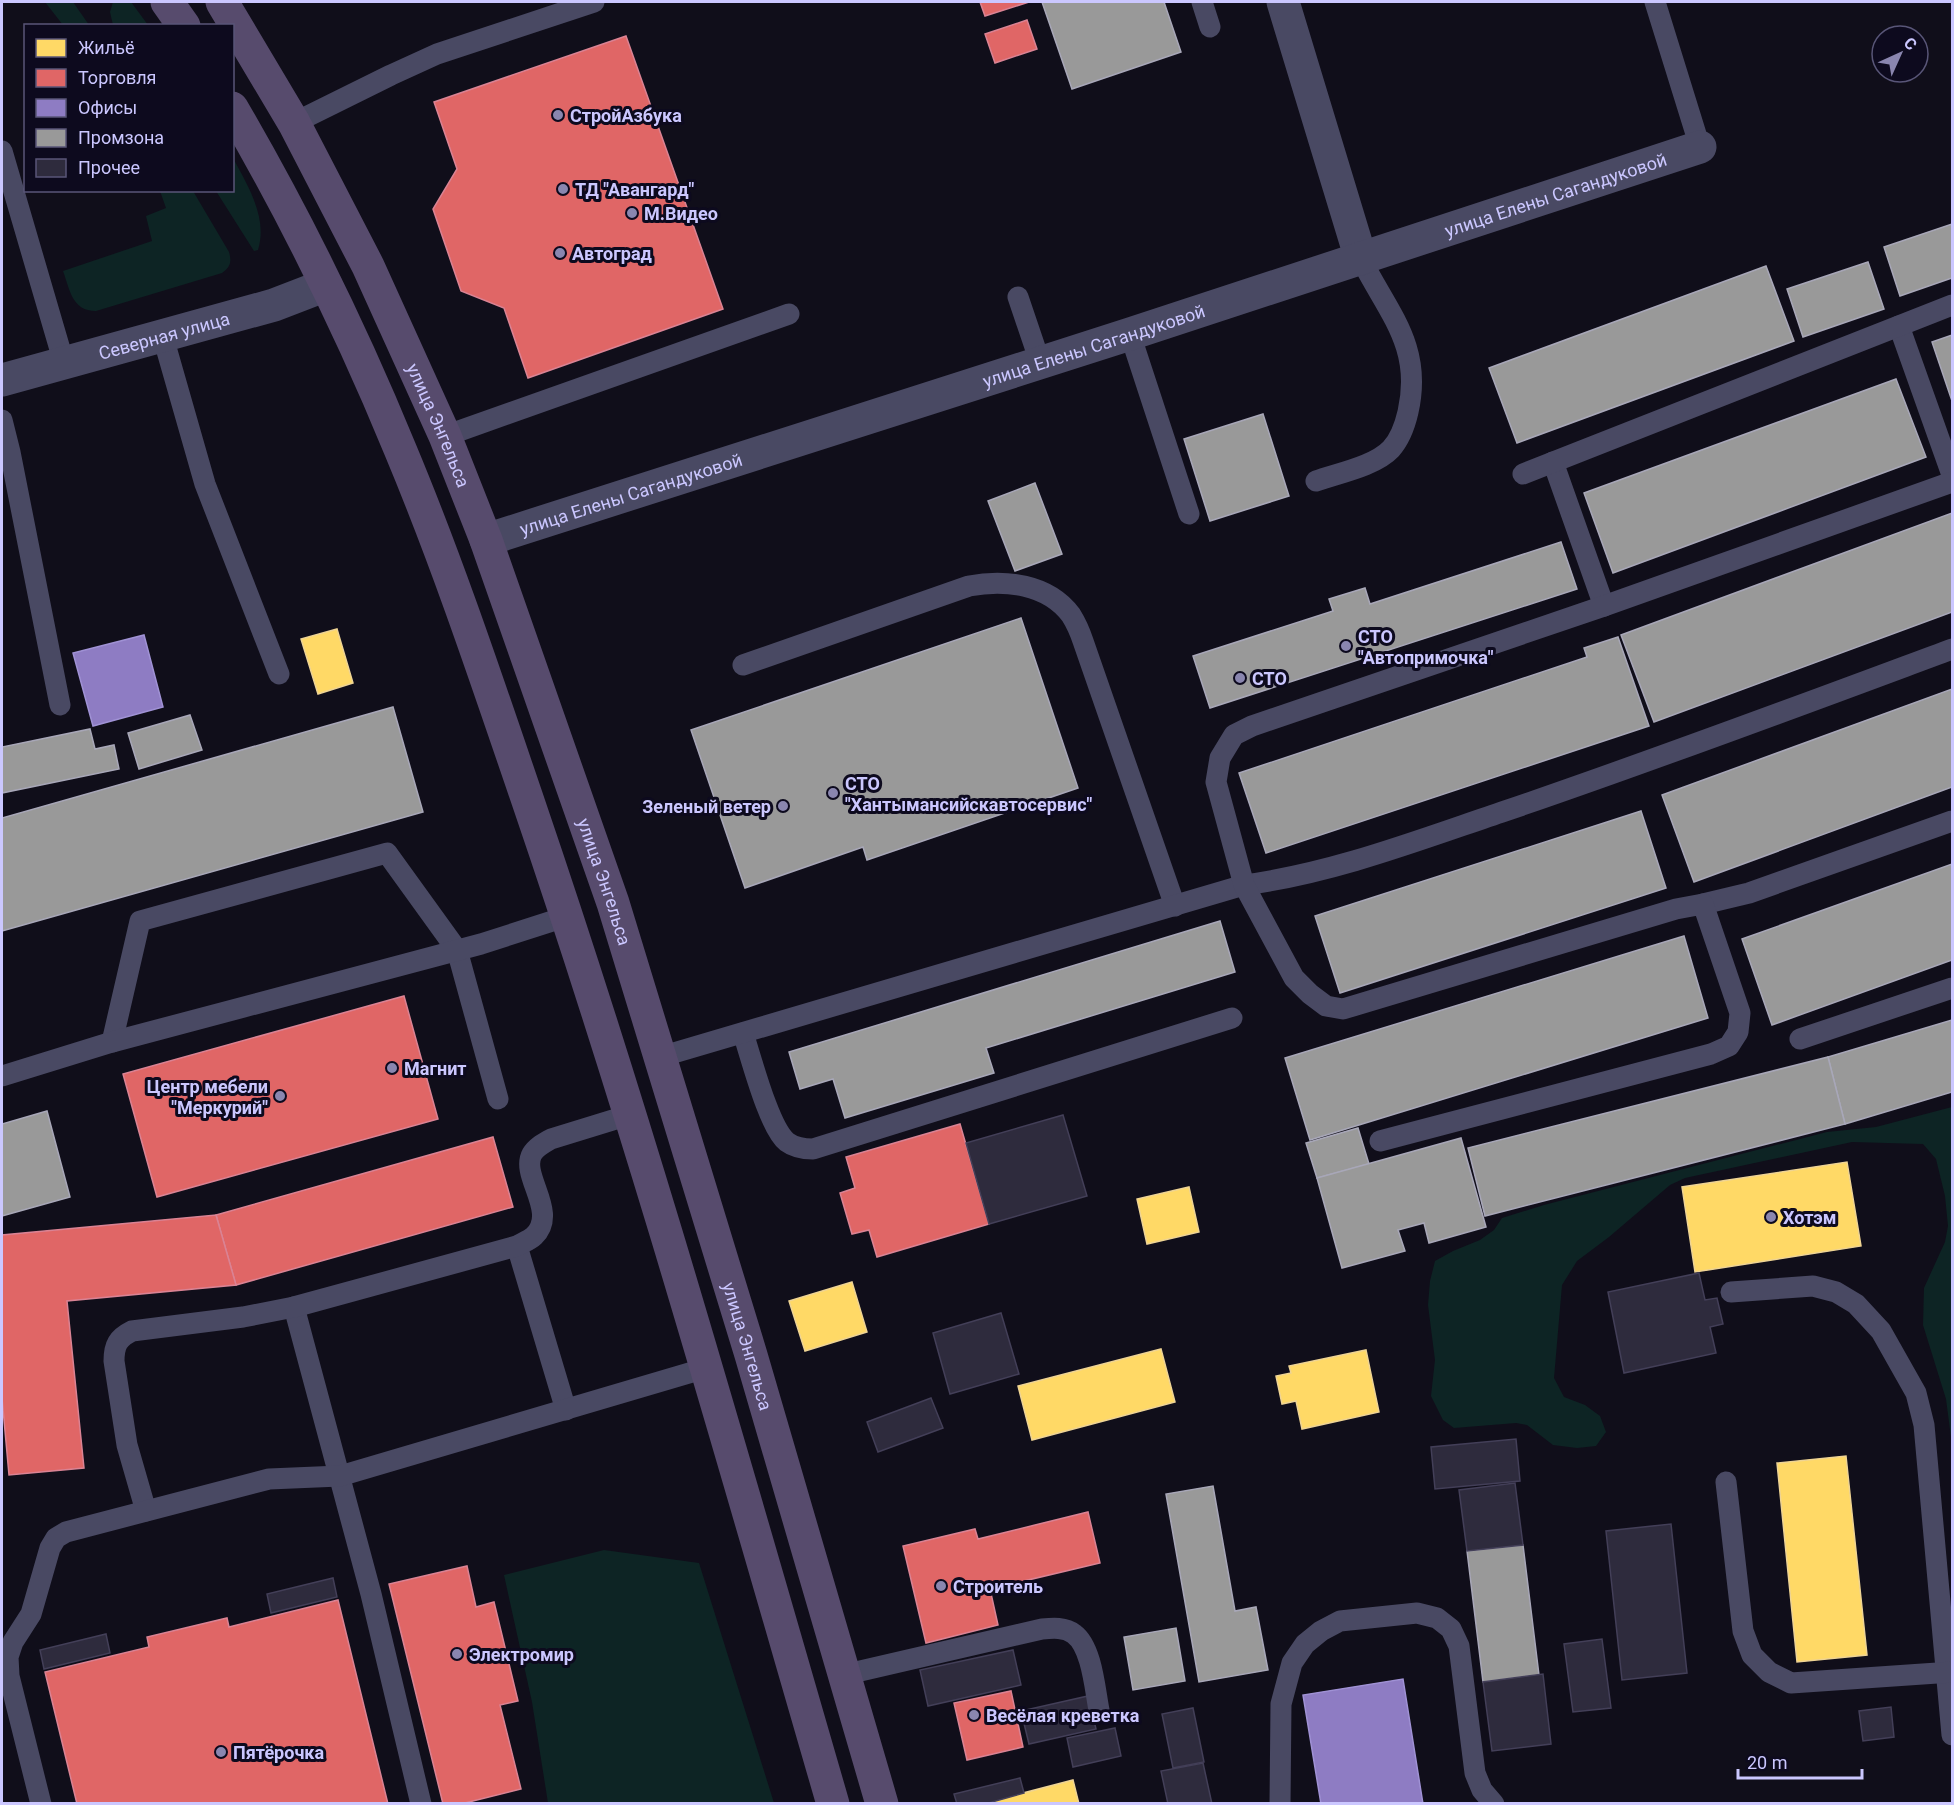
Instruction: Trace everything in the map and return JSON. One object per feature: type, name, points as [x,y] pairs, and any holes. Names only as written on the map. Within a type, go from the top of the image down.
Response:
[{"type":"main road","points":[[167,2],[182,24]]},
{"type":"main road","name":"улица Энгельса","points":[[222,2],[294,123],[368,266],[445,436],[486,540],[613,903],[750,1355],[882,1803]]},
{"type":"main road","points":[[234,112],[298,227],[326,285],[402,453],[442,555],[568,916],[706,1368],[833,1803]]},
{"type":"main road","points":[[326,285],[368,266]]},
{"type":"main road","points":[[402,453],[445,436]]},
{"type":"main road","points":[[442,555],[486,540]]},
{"type":"main road","points":[[568,916],[613,903]]},
{"type":"street","points":[[1283,2],[1360,259]]},
{"type":"street","name":"улица Елены Сагандуковой","points":[[486,540],[1130,334],[1700,147]]},
{"type":"street","name":"Северная улица","points":[[2,380],[274,305],[326,285]]},
{"type":"lane","points":[[294,123],[437,54],[594,2]]},
{"type":"lane","points":[[1202,2],[1210,27]]},
{"type":"lane","points":[[1656,2],[1700,147]]},
{"type":"lane","points":[[2,151],[64,363]]},
{"type":"lane","points":[[1316,480],[1369,464],[1391,450],[1403,430],[1409,406],[1413,384],[1406,345],[1399,326],[1360,259]]},
{"type":"lane","points":[[1018,297],[1041,362]]},
{"type":"lane","points":[[1523,474],[1953,305]]},
{"type":"lane","points":[[445,436],[789,314]]},
{"type":"lane","points":[[1899,326],[1953,475]]},
{"type":"lane","points":[[1130,334],[1189,513]]},
{"type":"lane","points":[[163,337],[205,484],[279,674]]},
{"type":"lane","points":[[2,420],[60,705]]},
{"type":"lane","points":[[1553,462],[1604,606]]},
{"type":"lane","points":[[1953,482],[1604,606],[1252,726],[1234,735],[1220,758],[1216,782],[1244,885],[1294,978],[1326,1006],[1343,1009],[1676,909],[1749,893],[1953,821]]},
{"type":"lane","points":[[743,665],[969,586],[990,582],[1037,589],[1058,601],[1072,616],[1083,640],[1175,906]]},
{"type":"lane","points":[[660,1056],[1244,885],[1284,880],[1337,867],[1648,762],[1953,649]]},
{"type":"lane","points":[[112,1042],[140,921],[387,854],[457,950],[498,1099]]},
{"type":"lane","points":[[1380,1141],[1712,1054],[1729,1046],[1738,1032],[1740,1013],[1703,904]]},
{"type":"lane","points":[[2,1076],[112,1042],[457,950],[568,916]]},
{"type":"lane","points":[[1800,1039],[1953,988]]},
{"type":"lane","points":[[743,1033],[773,1126],[786,1141],[801,1149],[813,1149],[1232,1018]]},
{"type":"lane","points":[[146,1511],[127,1445],[114,1361],[114,1348],[120,1337],[132,1331],[243,1317],[294,1307],[517,1246],[533,1237],[542,1224],[542,1210],[531,1169],[531,1156],[539,1146],[550,1139],[629,1115]]},
{"type":"lane","points":[[517,1246],[566,1410]]},
{"type":"lane","points":[[1731,1292],[1813,1286],[1836,1292],[1856,1304],[1881,1331],[1916,1393],[1924,1425],[1949,1672],[1953,1735]]},
{"type":"lane","points":[[294,1307],[340,1476],[421,1803]]},
{"type":"lane","points":[[41,1803],[9,1676],[8,1657],[13,1642],[32,1614],[50,1548],[56,1538],[66,1532],[269,1479],[340,1476],[706,1368]]},
{"type":"lane","points":[[1726,1482],[1743,1631],[1752,1654],[1769,1672],[1791,1683],[1949,1672]]},
{"type":"lane","points":[[1280,1803],[1281,1704],[1292,1663],[1305,1644],[1321,1631],[1340,1622],[1417,1613],[1437,1618],[1451,1629],[1459,1646],[1475,1773],[1482,1791],[1494,1803]]},
{"type":"lane","points":[[843,1675],[1042,1629],[1061,1628],[1075,1634],[1084,1646],[1099,1710]]},
{"type":"green space","points":[[45,2],[73,2],[88,24],[62,24]]},
{"type":"green space","points":[[113,2],[131,2],[147,24],[113,24],[110,12]]},
{"type":"green space","points":[[234,160],[255,202],[258,214],[260,238],[258,250],[254,251],[217,192],[234,192]]},
{"type":"green space","points":[[160,192],[194,192],[229,252],[229,267],[222,273],[96,311],[88,310],[77,303],[70,292],[63,271],[152,241],[146,216],[166,208]]},
{"type":"green space","points":[[1952,1107],[1952,1445],[1946,1399],[1923,1325],[1924,1288],[1945,1242],[1948,1226],[1945,1196],[1936,1159],[1923,1144],[1852,1142],[1685,1178],[1670,1185],[1577,1261],[1562,1285],[1554,1378],[1564,1397],[1585,1405],[1600,1416],[1606,1432],[1596,1446],[1577,1448],[1553,1445],[1527,1425],[1516,1423],[1454,1428],[1443,1420],[1431,1396],[1435,1360],[1428,1305],[1435,1261],[1480,1240],[1494,1230],[1502,1218],[1544,1205],[1827,1132],[1876,1127]]},
{"type":"green space","points":[[604,1550],[699,1563],[774,1803],[548,1803],[532,1702],[504,1575]]},
{"type":"building: Жильё","points":[[337,629],[353,683],[318,694],[301,639]]},
{"type":"building: Жильё","name":"Хотэм","points":[[1847,1162],[1861,1246],[1695,1272],[1682,1187]]},
{"type":"building: Жильё","points":[[1189,1187],[1199,1232],[1147,1244],[1137,1199]]},
{"type":"building: Жильё","points":[[852,1282],[867,1332],[805,1351],[789,1301]]},
{"type":"building: Жильё","points":[[1161,1349],[1175,1402],[1032,1440],[1018,1386]]},
{"type":"building: Жильё","points":[[1366,1350],[1379,1412],[1302,1429],[1296,1401],[1282,1404],[1276,1376],[1291,1373],[1289,1366]]},
{"type":"building: Жильё","points":[[1846,1456],[1867,1655],[1797,1662],[1777,1463]]},
{"type":"building: Жильё","points":[[1073,1780],[1079,1804],[985,1804],[985,1803]]},
{"type":"building: Торговля","points":[[980,2],[1029,2],[985,16]]},
{"type":"building: Торговля","points":[[1027,20],[1037,49],[995,63],[985,34]]},
{"type":"building: Торговля","name":"ТД \"Авангард\"","points":[[626,36],[723,309],[528,378],[504,308],[461,291],[433,209],[457,169],[434,102]]},
{"type":"building: Торговля","name":"Центр мебели \"Меркурий\"","points":[[404,996],[438,1119],[157,1197],[123,1074]]},
{"type":"building: Торговля","points":[[960,1124],[989,1224],[877,1257],[869,1230],[852,1234],[840,1193],[855,1188],[846,1157]]},
{"type":"building: Торговля","points":[[493,1137],[513,1207],[236,1285],[216,1215]]},
{"type":"building: Торговля","points":[[216,1215],[236,1285],[67,1301],[84,1468],[9,1475],[2,1398],[2,1235]]},
{"type":"building: Торговля","points":[[1088,1512],[1100,1563],[990,1589],[998,1625],[926,1643],[903,1546],[975,1529],[978,1539]]},
{"type":"building: Торговля","name":"Электромир","points":[[467,1566],[476,1607],[494,1602],[518,1701],[500,1705],[521,1789],[461,1804],[443,1804],[389,1584]]},
{"type":"building: Торговля","points":[[338,1600],[388,1804],[77,1804],[45,1672],[149,1647],[147,1637],[227,1618],[229,1627]]},
{"type":"building: Торговля","points":[[1011,1691],[1023,1747],[967,1760],[954,1703]]},
{"type":"building: Офисы","points":[[144,635],[163,707],[93,726],[73,653]]},
{"type":"building: Офисы","points":[[1403,1679],[1423,1804],[1321,1804],[1303,1695]]},
{"type":"building: Промзона","points":[[1042,2],[1164,2],[1181,52],[1072,89]]},
{"type":"building: Промзона","points":[[1952,224],[1952,278],[1900,296],[1884,247]]},
{"type":"building: Промзона","points":[[1868,262],[1884,309],[1803,337],[1787,289]]},
{"type":"building: Промзона","points":[[1766,266],[1794,341],[1517,443],[1489,368]]},
{"type":"building: Промзона","points":[[1952,335],[1952,401],[1932,342]]},
{"type":"building: Промзона","points":[[1896,379],[1926,457],[1613,573],[1584,493]]},
{"type":"building: Промзона","points":[[1263,414],[1289,496],[1210,521],[1184,439]]},
{"type":"building: Промзона","points":[[1035,483],[1062,554],[1015,571],[988,501]]},
{"type":"building: Промзона","points":[[1952,513],[1952,612],[1654,722],[1621,635]]},
{"type":"building: Промзона","points":[[1561,542],[1577,589],[1210,708],[1193,656],[1333,611],[1329,599],[1365,588],[1370,604]]},
{"type":"building: Промзона","points":[[1021,618],[1078,788],[867,860],[863,847],[745,888],[691,730]]},
{"type":"building: Промзона","points":[[1618,637],[1649,726],[1266,853],[1239,773],[1587,657],[1584,648]]},
{"type":"building: Промзона","points":[[1952,689],[1952,787],[1694,882],[1662,795]]},
{"type":"building: Промзона","points":[[393,707],[423,812],[2,931],[2,818]]},
{"type":"building: Промзона","points":[[190,715],[202,750],[139,769],[128,733]]},
{"type":"building: Промзона","points":[[90,729],[95,749],[114,745],[119,769],[2,793],[2,747]]},
{"type":"building: Промзона","points":[[1641,811],[1666,888],[1340,993],[1315,916]]},
{"type":"building: Промзона","points":[[1952,864],[1952,960],[1772,1025],[1742,939]]},
{"type":"building: Промзона","points":[[1220,921],[1235,972],[986,1048],[994,1073],[845,1118],[833,1079],[800,1089],[789,1052]]},
{"type":"building: Промзона","points":[[1684,936],[1708,1018],[1310,1140],[1285,1058]]},
{"type":"building: Промзона","points":[[1952,1020],[1952,1092],[1845,1124],[1828,1057]]},
{"type":"building: Промзона","points":[[1828,1057],[1845,1124],[1485,1216],[1468,1148]]},
{"type":"building: Промзона","points":[[47,1111],[70,1197],[2,1216],[2,1124]]},
{"type":"building: Промзона","points":[[1358,1128],[1369,1164],[1317,1178],[1306,1143]]},
{"type":"building: Промзона","points":[[1461,1138],[1486,1227],[1429,1243],[1424,1223],[1398,1230],[1405,1251],[1342,1268],[1317,1178]]},
{"type":"building: Промзона","points":[[1213,1486],[1235,1611],[1256,1607],[1268,1670],[1199,1682],[1166,1494]]},
{"type":"building: Промзона","points":[[1523,1545],[1539,1675],[1483,1682],[1467,1551]]},
{"type":"building: Промзона","points":[[1176,1628],[1185,1681],[1133,1690],[1124,1637]]},
{"type":"building: Прочее","points":[[1063,1115],[1087,1196],[989,1224],[966,1143]]},
{"type":"building: Прочее","points":[[1699,1273],[1705,1300],[1717,1298],[1723,1324],[1710,1327],[1716,1353],[1624,1373],[1608,1292]]},
{"type":"building: Прочее","points":[[1001,1313],[1019,1374],[950,1394],[933,1333]]},
{"type":"building: Прочее","points":[[931,1398],[943,1428],[878,1452],[867,1422]]},
{"type":"building: Прочее","points":[[1516,1439],[1520,1481],[1435,1489],[1431,1447]]},
{"type":"building: Прочее","points":[[1515,1483],[1523,1545],[1467,1551],[1459,1490]]},
{"type":"building: Прочее","points":[[1671,1524],[1687,1673],[1622,1680],[1606,1531]]},
{"type":"building: Прочее","points":[[333,1578],[337,1597],[271,1613],[267,1594]]},
{"type":"building: Прочее","points":[[106,1634],[110,1653],[44,1669],[40,1650]]},
{"type":"building: Прочее","points":[[1602,1639],[1611,1708],[1573,1712],[1564,1644]]},
{"type":"building: Прочее","points":[[1013,1650],[1021,1685],[928,1706],[920,1670]]},
{"type":"building: Прочее","points":[[1543,1674],[1551,1744],[1492,1751],[1483,1682]]},
{"type":"building: Прочее","points":[[1088,1696],[1096,1729],[1029,1744],[1021,1711]]},
{"type":"building: Прочее","points":[[1891,1707],[1894,1737],[1863,1741],[1859,1711]]},
{"type":"building: Прочее","points":[[1193,1708],[1204,1762],[1173,1768],[1162,1714]]},
{"type":"building: Прочее","points":[[1115,1728],[1121,1756],[1073,1767],[1067,1738]]},
{"type":"building: Прочее","points":[[1203,1763],[1212,1804],[1168,1804],[1161,1771]]},
{"type":"building: Прочее","points":[[1020,1778],[1024,1793],[985,1804],[957,1804],[954,1794]]},
{"type":"place","name":"СтройАзбука","points":[[558,115]]},
{"type":"place","name":"ТД \"Авангард\"","points":[[563,189]]},
{"type":"place","name":"М.Видео","points":[[632,213]]},
{"type":"place","name":"Автоград","points":[[560,253]]},
{"type":"place","name":"СТО \"Автопримочка\"","points":[[1346,646]]},
{"type":"place","name":"СТО","points":[[1240,678]]},
{"type":"place","name":"СТО \"Хантымансийскавтосервис\"","points":[[833,793]]},
{"type":"place","name":"Зеленый ветер","points":[[783,806]]},
{"type":"place","name":"Магнит","points":[[392,1068]]},
{"type":"place","name":"Центр мебели \"Меркурий\"","points":[[280,1096]]},
{"type":"place","name":"Хотэм","points":[[1771,1217]]},
{"type":"place","name":"Строитель","points":[[941,1586]]},
{"type":"place","name":"Электромир","points":[[457,1654]]},
{"type":"place","name":"Весёлая креветка","points":[[974,1715]]},
{"type":"place","name":"Пятёрочка","points":[[221,1752]]}]
